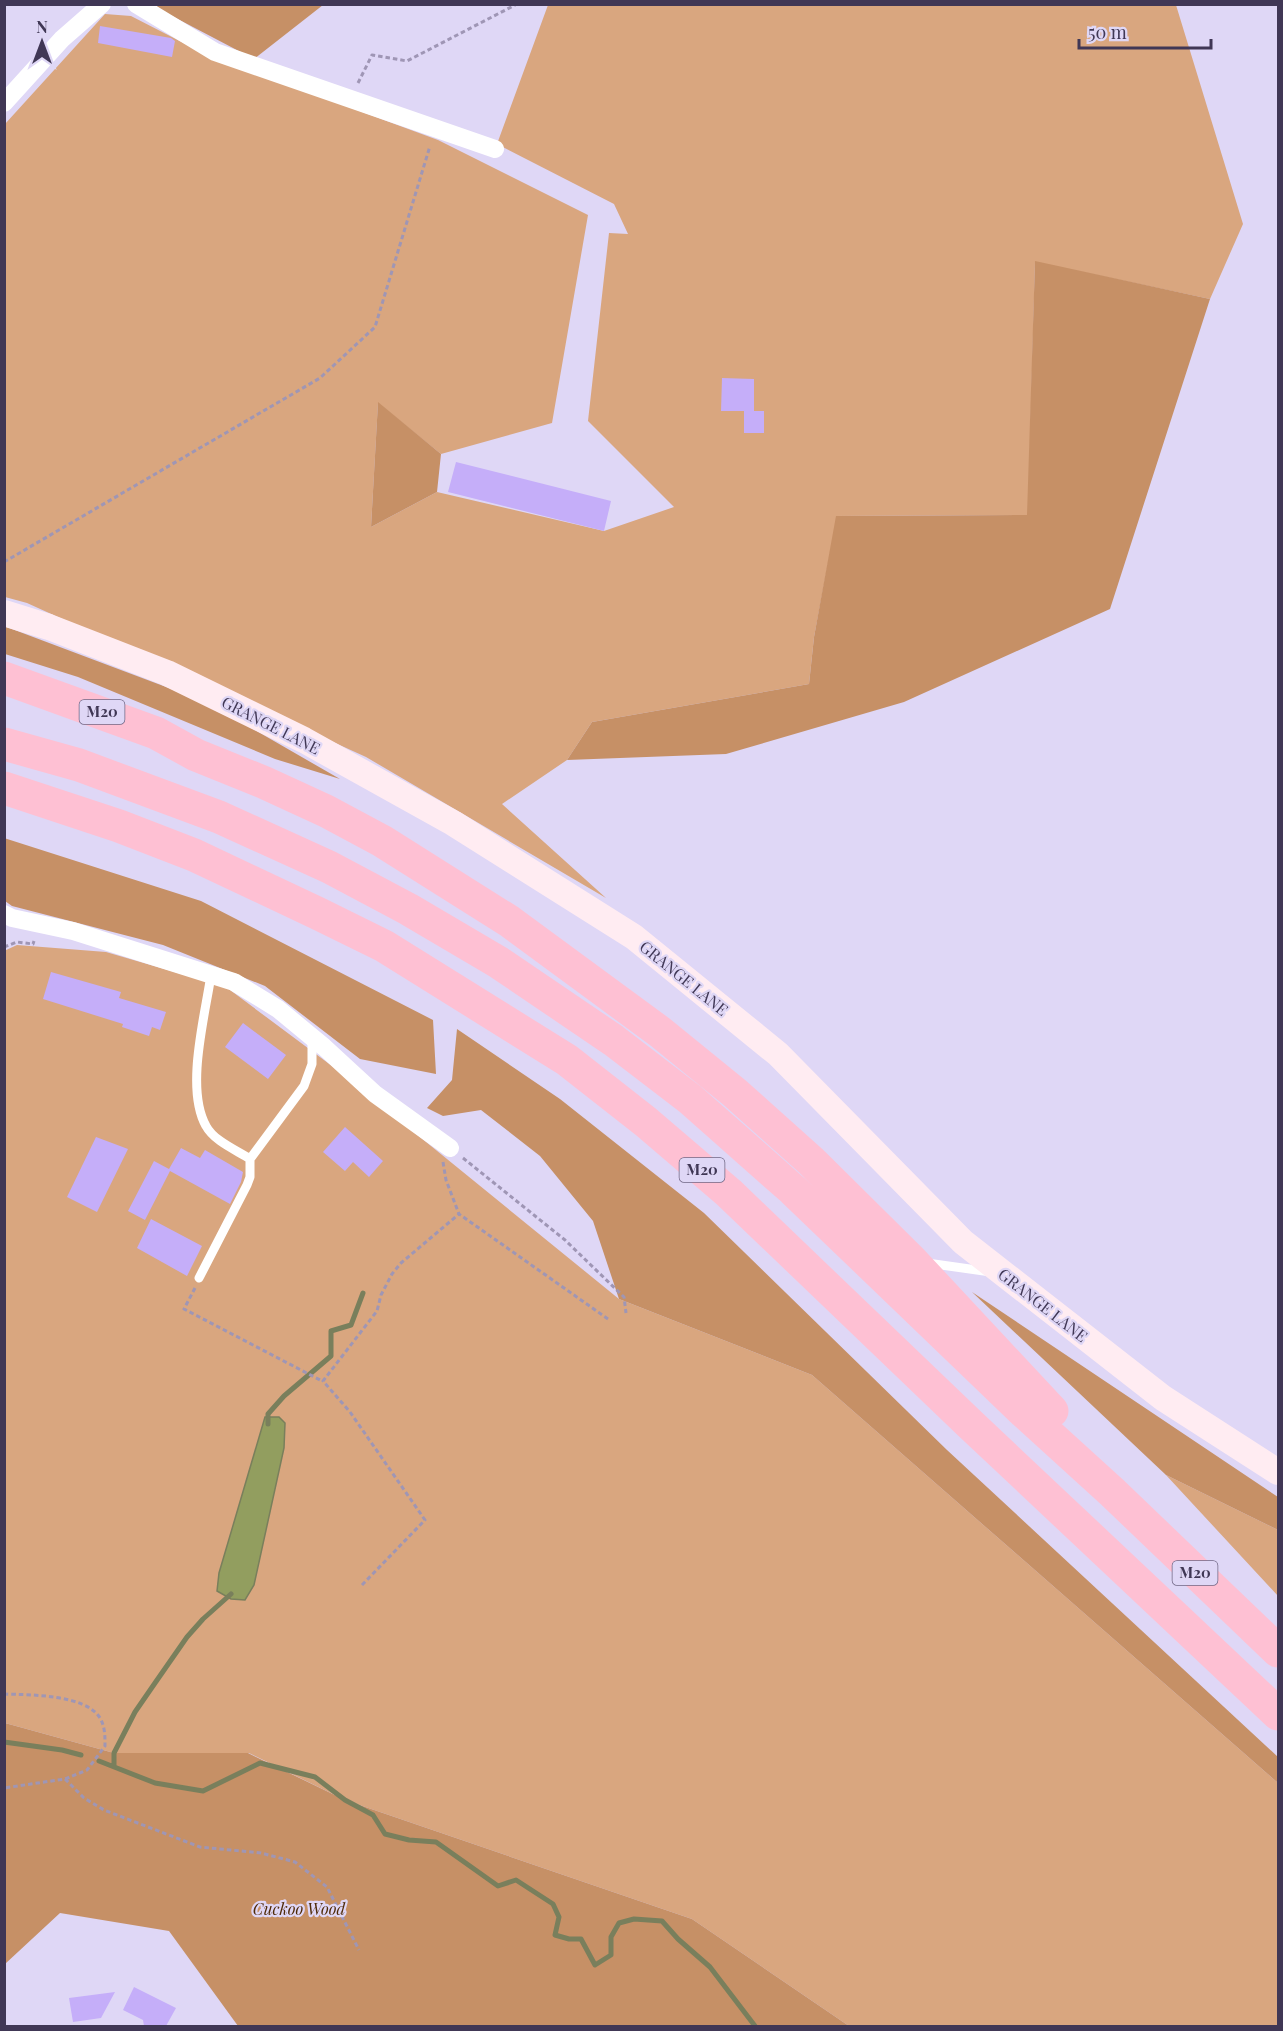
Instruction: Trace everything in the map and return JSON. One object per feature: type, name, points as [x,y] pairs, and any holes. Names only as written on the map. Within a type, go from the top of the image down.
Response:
[{"type":"highway","name":"M20","points":[[4,678],[156,733],[196,755],[326,811],[382,841],[510,921],[660,1032],[735,1093],[811,1161],[912,1261],[1048,1405],[1112,1492]]},
{"type":"highway","name":"M20","points":[[4,699],[56,714],[148,746],[196,755]]},
{"type":"highway","name":"M20","points":[[4,744],[79,765],[219,817],[329,867],[408,909],[498,962],[613,1040],[698,1107],[793,1190],[1278,1651]]},
{"type":"highway","name":"M20","points":[[7,789],[119,826],[194,855],[317,913],[384,946],[567,1060],[646,1122],[729,1193],[1278,1714]]},
{"type":"street","points":[[4,104],[62,39],[102,4]]},
{"type":"street","points":[[136,4],[215,52],[495,149]]},
{"type":"street","name":"GRANGE LANE","points":[[4,613],[60,631],[166,673],[304,740],[453,823],[634,937],[778,1054],[963,1242],[1163,1398],[1278,1472]]},
{"type":"street","points":[[4,914],[12,918],[73,932],[234,982],[278,1009],[375,1094],[445,1144]]},
{"type":"lane","points":[[211,975],[197,1071],[197,1100],[206,1127],[227,1145],[250,1159]]},
{"type":"lane","points":[[199,1278],[247,1185],[250,1177],[250,1159],[304,1086],[312,1064],[312,1037]]},
{"type":"lane","points":[[912,1261],[1002,1273]]},
{"type":"path","points":[[351,99],[372,55],[407,61],[517,4]]},
{"type":"path","points":[[4,562],[320,378],[375,327],[432,141]]},
{"type":"path","points":[[445,1144],[446,1180],[459,1214],[608,1319]]},
{"type":"path","points":[[445,1144],[565,1240],[624,1297],[626,1313]]},
{"type":"path","points":[[322,1381],[377,1311],[392,1274],[401,1263],[459,1214]]},
{"type":"path","points":[[199,1278],[184,1309],[322,1381],[350,1412],[425,1520],[362,1585]]},
{"type":"path","points":[[4,1694],[57,1697],[79,1702],[98,1715],[105,1728],[105,1746],[87,1770],[65,1779],[4,1788]]},
{"type":"path","points":[[65,1779],[84,1798],[104,1810],[200,1847],[261,1853],[295,1862],[327,1887],[359,1950]]},
{"type":"shaded area","points":[[548,5],[1176,5],[1243,224],[1210,299],[1035,262],[1028,515],[837,516],[814,637],[809,684],[592,722],[567,760],[502,804],[606,898],[366,757],[27,603],[5,597],[5,124],[105,14],[131,16],[205,54],[438,140],[588,215],[552,423],[441,454],[378,403],[371,527],[437,492],[604,531],[674,507],[588,421],[609,233],[628,234],[614,204],[497,144]]},
{"type":"shaded area","points":[[17,945],[106,952],[226,987],[340,1072],[619,1299],[812,1375],[1278,1783],[1278,2026],[849,2026],[692,1919],[345,1800],[249,1753],[114,1753],[5,1723],[4,951]]},
{"type":"shaded area","points":[[265,1417],[279,1417],[285,1423],[284,1448],[254,1585],[245,1600],[231,1599],[217,1591],[219,1573]]},
{"type":"shaded area","points":[[1166,1475],[1278,1530],[1278,1596]]},
{"type":"green space","points":[[151,5],[323,5],[254,59]]},
{"type":"green space","points":[[1035,261],[1210,299],[1110,609],[904,702],[726,754],[567,760],[592,722],[809,684],[814,637],[836,516],[1027,515]]},
{"type":"green space","points":[[378,402],[441,454],[437,492],[371,527]]},
{"type":"green space","points":[[4,626],[206,702],[340,779],[275,759],[78,677],[5,654]]},
{"type":"green space","points":[[4,838],[201,901],[433,1020],[436,1074],[360,1059],[265,986],[163,945],[12,906],[5,901]]},
{"type":"green space","points":[[457,1029],[560,1099],[704,1213],[947,1450],[1278,1757],[1278,1783],[812,1375],[619,1299],[593,1221],[540,1156],[481,1110],[443,1116],[427,1108],[452,1080]]},
{"type":"green space","points":[[972,1292],[1278,1497],[1278,1530],[1166,1475]]},
{"type":"green space","name":"Cuckoo Wood","points":[[5,1723],[114,1753],[248,1753],[345,1800],[692,1919],[849,2026],[238,2026],[169,1931],[60,1913],[5,1964]]},
{"type":"building","points":[[100,26],[171,38],[175,41],[172,57],[98,43]]},
{"type":"building","points":[[722,378],[754,379],[754,411],[764,411],[764,433],[744,433],[744,411],[721,411]]},
{"type":"building","points":[[456,462],[611,501],[604,531],[448,492]]},
{"type":"building","points":[[51,972],[121,992],[119,998],[166,1012],[160,1030],[152,1027],[149,1036],[122,1027],[123,1024],[43,999]]},
{"type":"building","points":[[243,1023],[286,1055],[268,1079],[225,1047]]},
{"type":"building","points":[[345,1127],[383,1161],[369,1177],[353,1162],[345,1171],[323,1152]]},
{"type":"building","points":[[96,1137],[128,1149],[97,1212],[67,1197]]},
{"type":"building","points":[[181,1148],[200,1158],[205,1150],[243,1172],[241,1182],[230,1204],[170,1171],[145,1220],[128,1211],[154,1161],[169,1169]]},
{"type":"building","points":[[151,1219],[202,1246],[187,1276],[137,1248]]},
{"type":"building","points":[[134,1987],[176,2008],[166,2026],[144,2026],[143,2020],[123,2010]]},
{"type":"building","points":[[115,1992],[101,2018],[73,2022],[69,1998]]},
{"type":"waterway","points":[[268,1424],[268,1414],[284,1396],[331,1356],[331,1331],[351,1325],[363,1293]]},
{"type":"waterway","points":[[114,1765],[114,1753],[135,1712],[187,1637],[231,1594]]},
{"type":"waterway","points":[[4,1742],[81,1755]]},
{"type":"waterway","points":[[99,1761],[155,1783],[203,1791],[260,1763],[315,1777],[345,1800],[373,1815],[385,1834],[409,1840],[436,1842],[498,1886],[516,1880],[553,1904],[559,1917],[555,1935],[569,1939],[581,1939],[595,1965],[611,1955],[611,1937],[619,1923],[634,1919],[662,1921],[678,1939],[710,1967],[755,2026]]}]
